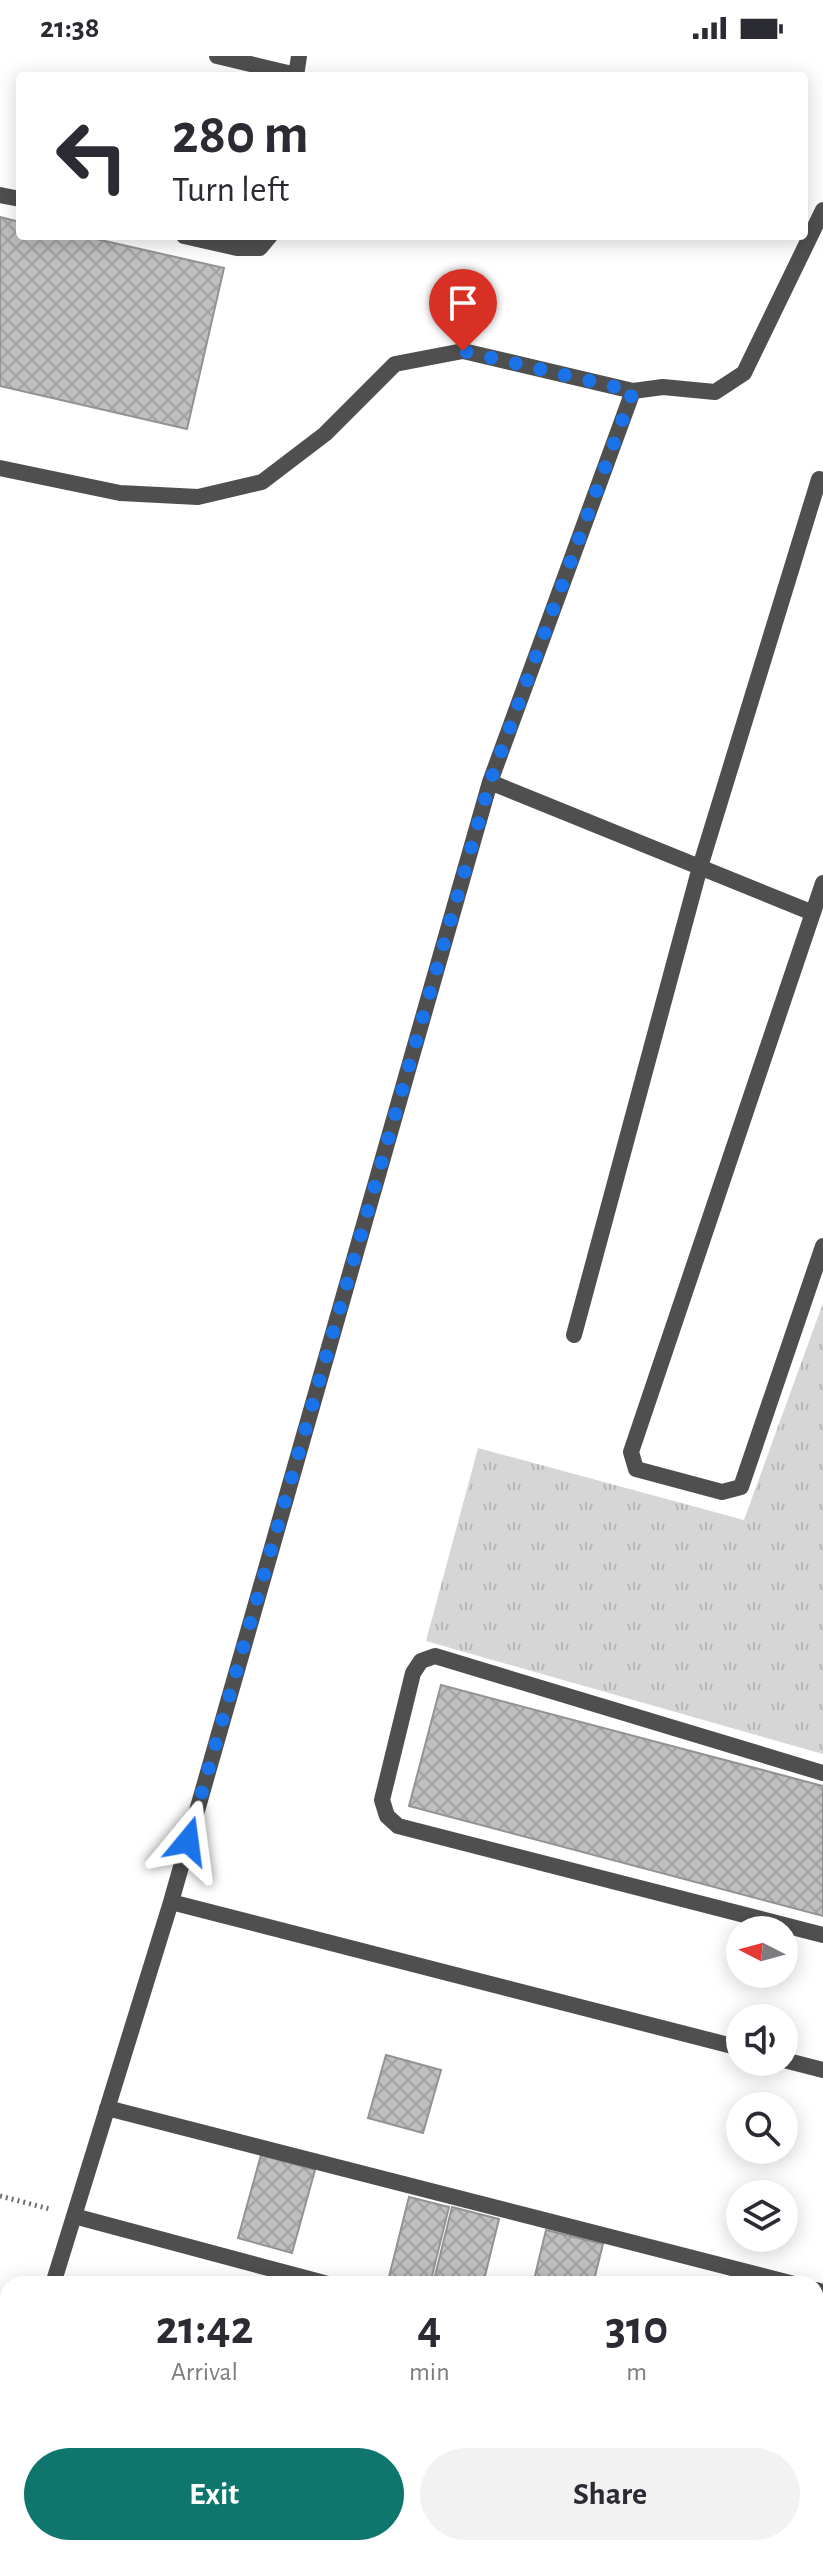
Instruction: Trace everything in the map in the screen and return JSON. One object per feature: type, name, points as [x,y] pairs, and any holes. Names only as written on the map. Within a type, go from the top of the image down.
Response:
[{"type":"street","points":[[217,56],[284,72]]},
{"type":"street","points":[[0,468],[120,493],[198,497],[262,482],[325,434],[395,364],[463,351],[633,391],[663,387],[715,392],[744,373],[823,210]]},
{"type":"street","points":[[202,240],[237,248],[260,248],[267,240]]},
{"type":"street","points":[[55,2276],[171,1902],[490,782],[633,391]]},
{"type":"street","points":[[574,1335],[700,867],[819,479]]},
{"type":"street","points":[[490,782],[813,913]]},
{"type":"street","points":[[823,883],[631,1452],[636,1469],[722,1492],[741,1487],[823,1246]]},
{"type":"street","points":[[823,1773],[435,1656],[421,1661],[413,1673],[382,1800],[387,1816],[398,1826],[823,1935]]},
{"type":"street","points":[[171,1902],[726,2044]]},
{"type":"street","points":[[798,2064],[823,2070]]},
{"type":"street","points":[[107,2108],[763,2276]]},
{"type":"street","points":[[74,2216],[298,2276]]},
{"type":"path","points":[[0,2196],[74,2216]]},
{"type":"green space","points":[[823,1303],[823,1754],[426,1641],[478,1448],[744,1520]]},
{"type":"building","points":[[0,217],[16,221],[16,240],[101,240],[224,268],[187,429],[0,386]]},
{"type":"building","points":[[441,1685],[823,1786],[823,1916],[409,1806]]},
{"type":"building","points":[[386,2055],[441,2070],[423,2133],[368,2118]]},
{"type":"building","points":[[261,2155],[315,2170],[292,2253],[238,2238]]},
{"type":"building","points":[[409,2197],[449,2207],[432,2276],[389,2276]]},
{"type":"building","points":[[452,2207],[499,2219],[485,2276],[435,2276]]},
{"type":"building","points":[[546,2230],[603,2244],[595,2276],[535,2276]]},
{"type":"route","points":[[188,1841],[490,782],[633,391],[463,351]]}]
